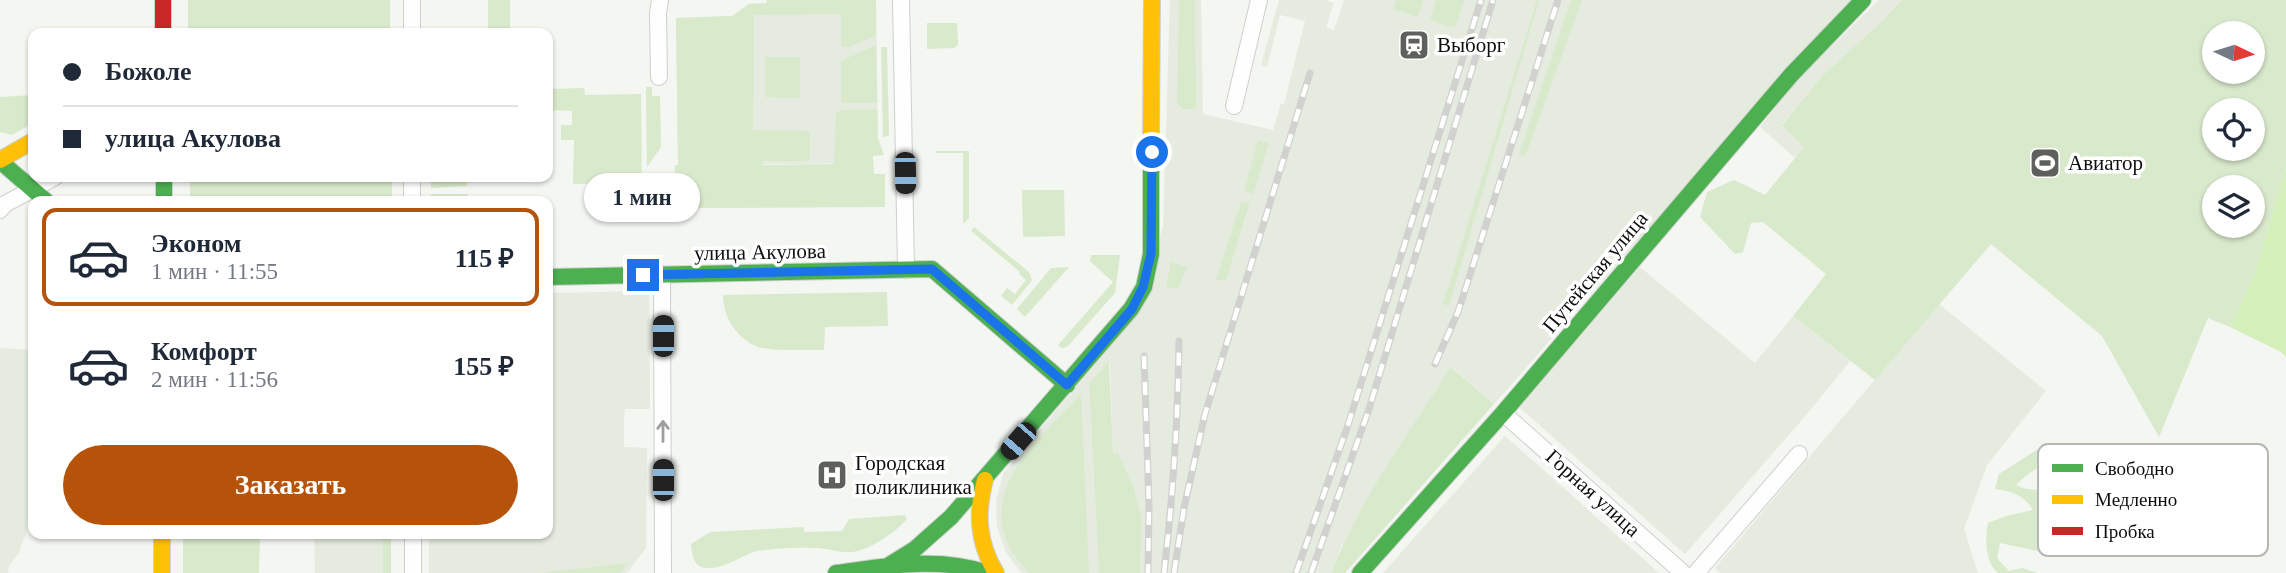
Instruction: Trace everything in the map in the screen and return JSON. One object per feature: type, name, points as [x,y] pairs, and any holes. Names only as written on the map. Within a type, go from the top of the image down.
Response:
[{"type":"street","points":[[163,0],[163,28]]},
{"type":"street","points":[[412,0],[412,28]]},
{"type":"street","points":[[659,77],[660,0]]},
{"type":"street","points":[[901,0],[906,270]]},
{"type":"street","points":[[886,567],[934,533],[985,478],[1132,309],[1143,287],[1149,267],[1152,0]]},
{"type":"street","points":[[1234,106],[1259,0]]},
{"type":"street","name":"Путейская улица","points":[[1360,573],[1503,413],[1791,75],[1863,0]]},
{"type":"street","points":[[28,144],[0,160],[40,196]]},
{"type":"street","points":[[0,210],[5,204],[45,182]]},
{"type":"street","name":"улица Акулова","points":[[553,277],[932,269],[1067,385]]},
{"type":"street","points":[[662,275],[663,573]]},
{"type":"street","name":"Горная улица","points":[[1503,413],[1683,573]]},
{"type":"street","points":[[1696,573],[1800,454]]},
{"type":"street","points":[[985,478],[979,497],[979,532],[996,573]]},
{"type":"street","points":[[162,573],[163,539]]},
{"type":"street","points":[[413,539],[413,573]]},
{"type":"street","points":[[836,573],[955,563],[988,573]]},
{"type":"shaded area","points":[[188,0],[390,0],[390,28],[188,28]]},
{"type":"shaded area","points":[[488,0],[510,0],[510,28],[488,28]]},
{"type":"shaded area","points":[[767,0],[876,0],[876,36],[848,47],[841,47],[841,14],[754,15],[753,130],[810,131],[808,161],[763,161],[763,165],[834,164],[836,114],[841,110],[877,109],[878,138],[884,155],[873,156],[874,174],[885,174],[885,207],[696,208],[696,205],[673,205],[675,165],[678,165],[676,18],[732,16],[749,4],[766,3]]},
{"type":"shaded area","points":[[876,0],[878,138],[873,138],[873,163],[678,165],[676,18],[732,16],[749,4]]},
{"type":"shaded area","points":[[1170,0],[1201,0],[1203,114],[1273,130],[1281,104],[1284,104],[1305,21],[1280,15],[1267,67],[1261,65],[1279,0],[1325,0],[1334,3],[1326,27],[1334,30],[1344,0],[1859,0],[1788,70],[1494,404],[1452,367],[1342,545],[1331,573],[1140,573],[1142,519],[1134,489],[1119,454],[1113,454],[1110,362],[1089,384],[1099,573],[1021,573],[1006,552],[997,527],[996,500],[1004,472],[1118,338],[1163,228]],"holes":[[[1241,201],[1250,204],[1226,281],[1217,280]]]},
{"type":"shaded area","points":[[1179,0],[1195,0],[1196,109],[1183,109],[1177,103]]},
{"type":"shaded area","points":[[1396,0],[1423,0],[1418,17],[1393,9]]},
{"type":"shaded area","points":[[1436,0],[1464,0],[1455,28],[1430,20]]},
{"type":"shaded area","points":[[1539,0],[1449,306],[1443,304]]},
{"type":"shaded area","points":[[1571,0],[1582,0],[1525,157],[1519,154]]},
{"type":"shaded area","points":[[1879,0],[1902,0],[1823,75],[1782,124],[1804,147],[1795,158],[1760,127],[1798,79]]},
{"type":"shaded area","points":[[1902,0],[2286,0],[2286,168],[2255,273],[2230,327],[2208,318],[2159,437],[2102,336],[1991,244],[1875,380],[1793,316],[1826,274],[1763,222],[1751,223],[1743,252],[1735,254],[1700,217],[1707,192],[1734,180],[1765,195],[1804,147],[1782,125],[1823,75]]},
{"type":"shaded area","points":[[927,23],[957,23],[958,45],[954,48],[927,49]]},
{"type":"shaded area","points":[[876,45],[877,103],[841,103],[841,61]]},
{"type":"shaded area","points":[[881,47],[887,47],[889,136],[883,137]]},
{"type":"shaded area","points":[[765,57],[800,57],[800,98],[765,97]]},
{"type":"shaded area","points":[[646,87],[652,87],[652,96],[660,96],[661,147],[647,167]]},
{"type":"shaded area","points":[[584,88],[585,95],[641,94],[642,207],[629,207],[622,200],[622,183],[573,184],[574,140],[561,140],[561,125],[572,125],[572,111],[553,110],[553,89]]},
{"type":"shaded area","points":[[28,95],[28,126],[12,135],[0,132],[0,97]]},
{"type":"shaded area","points":[[1258,140],[1269,143],[1253,194],[1244,191]]},
{"type":"shaded area","points":[[969,151],[969,218],[963,224],[963,153],[935,153]]},
{"type":"shaded area","points":[[2286,168],[2286,357],[2230,327],[2255,273]]},
{"type":"shaded area","points":[[190,182],[392,182],[392,196],[190,196]]},
{"type":"shaded area","points":[[431,182],[467,182],[467,186],[431,188]]},
{"type":"shaded area","points":[[1022,190],[1064,190],[1065,236],[1023,237]]},
{"type":"shaded area","points":[[431,194],[468,194],[468,196]]},
{"type":"shaded area","points":[[1241,201],[1250,203],[1226,281],[1216,280]]},
{"type":"shaded area","points":[[974,227],[1029,272],[1032,280],[1012,305],[1001,296],[1007,288],[1015,294],[1026,280],[971,231]]},
{"type":"shaded area","points":[[1091,255],[1120,255],[1115,293],[1067,347],[1061,348],[1058,345],[1113,282],[1090,261]]},
{"type":"shaded area","points":[[1171,262],[1187,267],[1178,289],[1166,287]]},
{"type":"shaded area","points":[[1069,267],[1025,317],[1017,309],[1051,268]]},
{"type":"shaded area","points":[[1640,267],[1755,363],[1793,316],[1850,361],[1685,554],[1519,407]]},
{"type":"shaded area","points":[[649,291],[650,409],[625,409],[624,419],[624,447],[647,448],[646,548],[627,573],[429,573],[429,539],[553,539],[553,293]]},
{"type":"shaded area","points":[[887,292],[888,326],[825,327],[824,350],[771,349],[750,343],[738,333],[729,319],[723,295]]},
{"type":"shaded area","points":[[1939,304],[2046,391],[1987,465],[1964,529],[1978,573],[1720,573],[1715,568]]},
{"type":"shaded area","points":[[0,348],[28,350],[28,521],[20,552],[9,565],[8,573],[0,573]]},
{"type":"shaded area","points":[[1109,361],[1113,454],[1119,454],[1134,489],[1142,519],[1140,573],[1099,573],[1089,384]]},
{"type":"shaded area","points":[[1451,367],[1494,404],[1345,573],[1331,573],[1371,493]]},
{"type":"shaded area","points":[[1081,394],[1089,573],[1029,573],[1010,547],[1002,522],[1003,499],[1011,476],[1025,455]]},
{"type":"shaded area","points":[[1505,436],[1585,507],[1659,573],[1383,573]]},
{"type":"shaded area","points":[[2038,449],[2038,467],[2016,485],[2038,489],[2038,550],[2000,543],[1997,558],[2009,571],[2022,568],[2038,573],[1998,573],[1988,557],[1988,523],[2033,510],[2017,495],[1995,489],[1999,474]]},
{"type":"shaded area","points":[[905,515],[907,519],[893,532],[858,551],[771,549],[757,551],[715,568],[701,567],[692,554],[691,544],[710,532],[804,527],[804,532],[842,531],[849,519]]},
{"type":"shaded area","points":[[183,539],[260,539],[259,573],[183,573]]},
{"type":"shaded area","points":[[314,539],[383,539],[383,573],[315,573]]},
{"type":"shaded area","points":[[383,539],[391,539],[391,573],[383,573]]},
{"type":"shaded area","points":[[628,563],[620,573],[541,573]]},
{"type":"railway","points":[[1296,573],[1348,425],[1481,0]]},
{"type":"railway","points":[[1311,573],[1369,409],[1493,0]]},
{"type":"railway","points":[[1435,364],[1458,312],[1558,0]]},
{"type":"railway","points":[[1174,573],[1184,508],[1205,414],[1310,73]]},
{"type":"railway","points":[[1164,573],[1178,399],[1179,341]]},
{"type":"railway","points":[[1144,356],[1149,506],[1148,573]]},
{"type":"traffic: fast","points":[[1360,573],[1503,413],[1791,75],[1863,0]]},
{"type":"traffic: fast","points":[[886,567],[915,549],[951,517],[1131,309],[1144,287],[1151,254],[1151,135]]},
{"type":"traffic: fast","points":[[0,161],[40,196]]},
{"type":"traffic: fast","points":[[164,182],[164,196]]},
{"type":"traffic: fast","points":[[553,277],[932,269],[1067,385]]},
{"type":"traffic: fast","points":[[836,573],[912,564],[950,565],[988,573]]},
{"type":"traffic: slow","points":[[1151,135],[1152,0]]},
{"type":"traffic: slow","points":[[0,160],[28,144]]},
{"type":"traffic: slow","points":[[985,480],[980,505],[980,528],[985,551],[996,573]]},
{"type":"traffic: slow","points":[[162,539],[162,573]]},
{"type":"traffic: jam","points":[[163,0],[163,28]]},
{"type":"place","name":"Выборг","points":[[1414,45]]},
{"type":"place","name":"Авиатор","points":[[2045,163]]},
{"type":"place","name":"Городская поликлиника","points":[[832,475]]},
{"type":"route","points":[[643,275],[932,269],[1067,385],[1132,309],[1143,287],[1151,254],[1152,152]]}]
